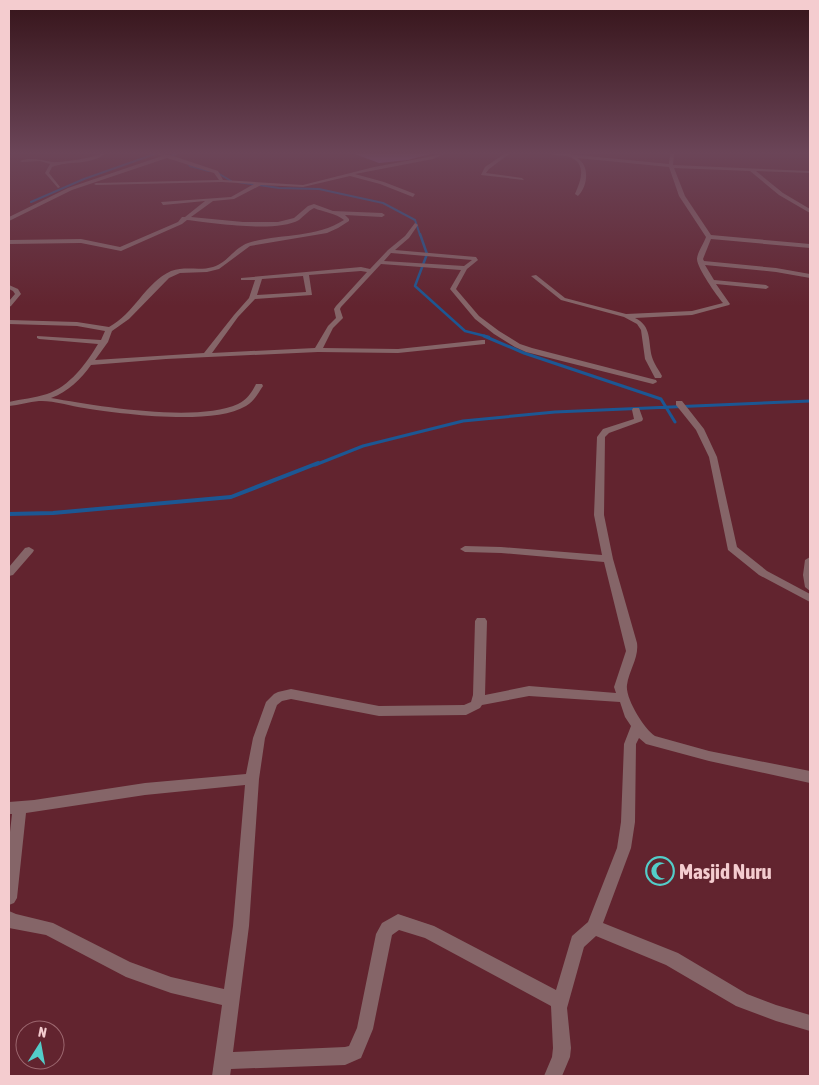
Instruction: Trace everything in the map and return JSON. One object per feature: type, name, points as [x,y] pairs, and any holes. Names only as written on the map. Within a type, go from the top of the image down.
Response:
[{"type":"street","points":[[9,219],[36,205]]},
{"type":"street","points":[[9,242],[81,241],[121,250],[180,223],[184,218],[204,205]]},
{"type":"street","points":[[687,205],[709,237]]},
{"type":"street","points":[[799,205],[810,211]]},
{"type":"street","points":[[184,218],[243,224],[269,224],[289,222],[301,216],[312,206],[338,213],[382,215]]},
{"type":"street","points":[[9,404],[38,399],[60,392],[88,363],[104,342],[109,330],[126,319],[154,289],[175,273],[217,268],[248,245],[305,236],[332,228],[347,220],[338,213]]},
{"type":"street","points":[[318,350],[330,326],[340,318],[337,309],[390,250],[407,237],[415,225]]},
{"type":"street","points":[[709,237],[810,246]]},
{"type":"street","points":[[626,316],[692,312],[725,306],[726,302],[710,282],[701,264],[700,259],[709,237]]},
{"type":"street","points":[[390,250],[475,259],[465,268],[454,286],[454,291],[479,320],[510,342],[529,350],[655,379],[643,326],[626,316],[563,299],[534,276]]},
{"type":"street","points":[[380,262],[465,268]]},
{"type":"street","points":[[701,264],[776,270],[810,276]]},
{"type":"street","points":[[242,279],[361,269],[372,271]]},
{"type":"street","points":[[253,297],[310,294],[306,274]]},
{"type":"street","points":[[206,355],[253,297],[259,278]]},
{"type":"street","points":[[710,282],[766,287]]},
{"type":"street","points":[[9,287],[16,290],[18,294],[9,305]]},
{"type":"street","points":[[9,322],[102,327],[109,330]]},
{"type":"street","points":[[39,338],[104,342]]},
{"type":"street","points":[[88,363],[318,350],[398,350],[482,342]]},
{"type":"street","points":[[38,399],[126,410],[207,414],[241,406],[247,402],[259,386]]},
{"type":"street","points":[[679,403],[700,429],[712,457],[732,548],[763,573],[810,598]]},
{"type":"street","points":[[636,410],[639,419],[637,421],[606,431],[601,437],[598,503],[608,559],[631,643],[632,651],[620,687],[623,698],[637,727],[651,740],[710,756],[810,777]]},
{"type":"street","points":[[465,549],[501,550],[608,559]]},
{"type":"street","points":[[9,573],[29,550]]},
{"type":"street","points":[[810,560],[808,575],[810,587]]},
{"type":"street","points":[[478,700],[481,621]]},
{"type":"street","points":[[561,1002],[428,931],[404,923],[394,923],[387,928],[384,934],[364,1029],[356,1052],[345,1056],[222,1069],[241,926],[252,779],[262,724],[272,702],[278,697],[290,694],[379,711],[462,711],[470,708],[478,700],[529,691],[623,698]]},
{"type":"street","points":[[553,1076],[561,1057],[562,1039],[558,1015],[578,942],[594,928],[615,874],[627,836],[630,744],[637,727]]},
{"type":"street","points":[[9,898],[14,808],[200,782],[252,779]]},
{"type":"street","points":[[9,918],[11,921],[48,928],[126,969],[170,984],[231,999]]},
{"type":"street","points":[[594,928],[672,959],[742,1000],[810,1023]]},
{"type":"waterway","points":[[386,205],[415,220],[420,235]]},
{"type":"waterway","points":[[420,234],[427,254],[415,286],[465,331],[489,337]]},
{"type":"waterway","points":[[484,336],[524,353],[661,399],[666,407]]},
{"type":"waterway","points":[[666,407],[810,401]]},
{"type":"waterway","points":[[315,465],[363,446],[463,421],[555,412],[666,407]]},
{"type":"waterway","points":[[666,407],[675,422]]},
{"type":"waterway","points":[[9,514],[53,513],[231,497],[318,463]]},
{"type":"place","name":"Masjid Nuru","points":[[660,871]]}]
